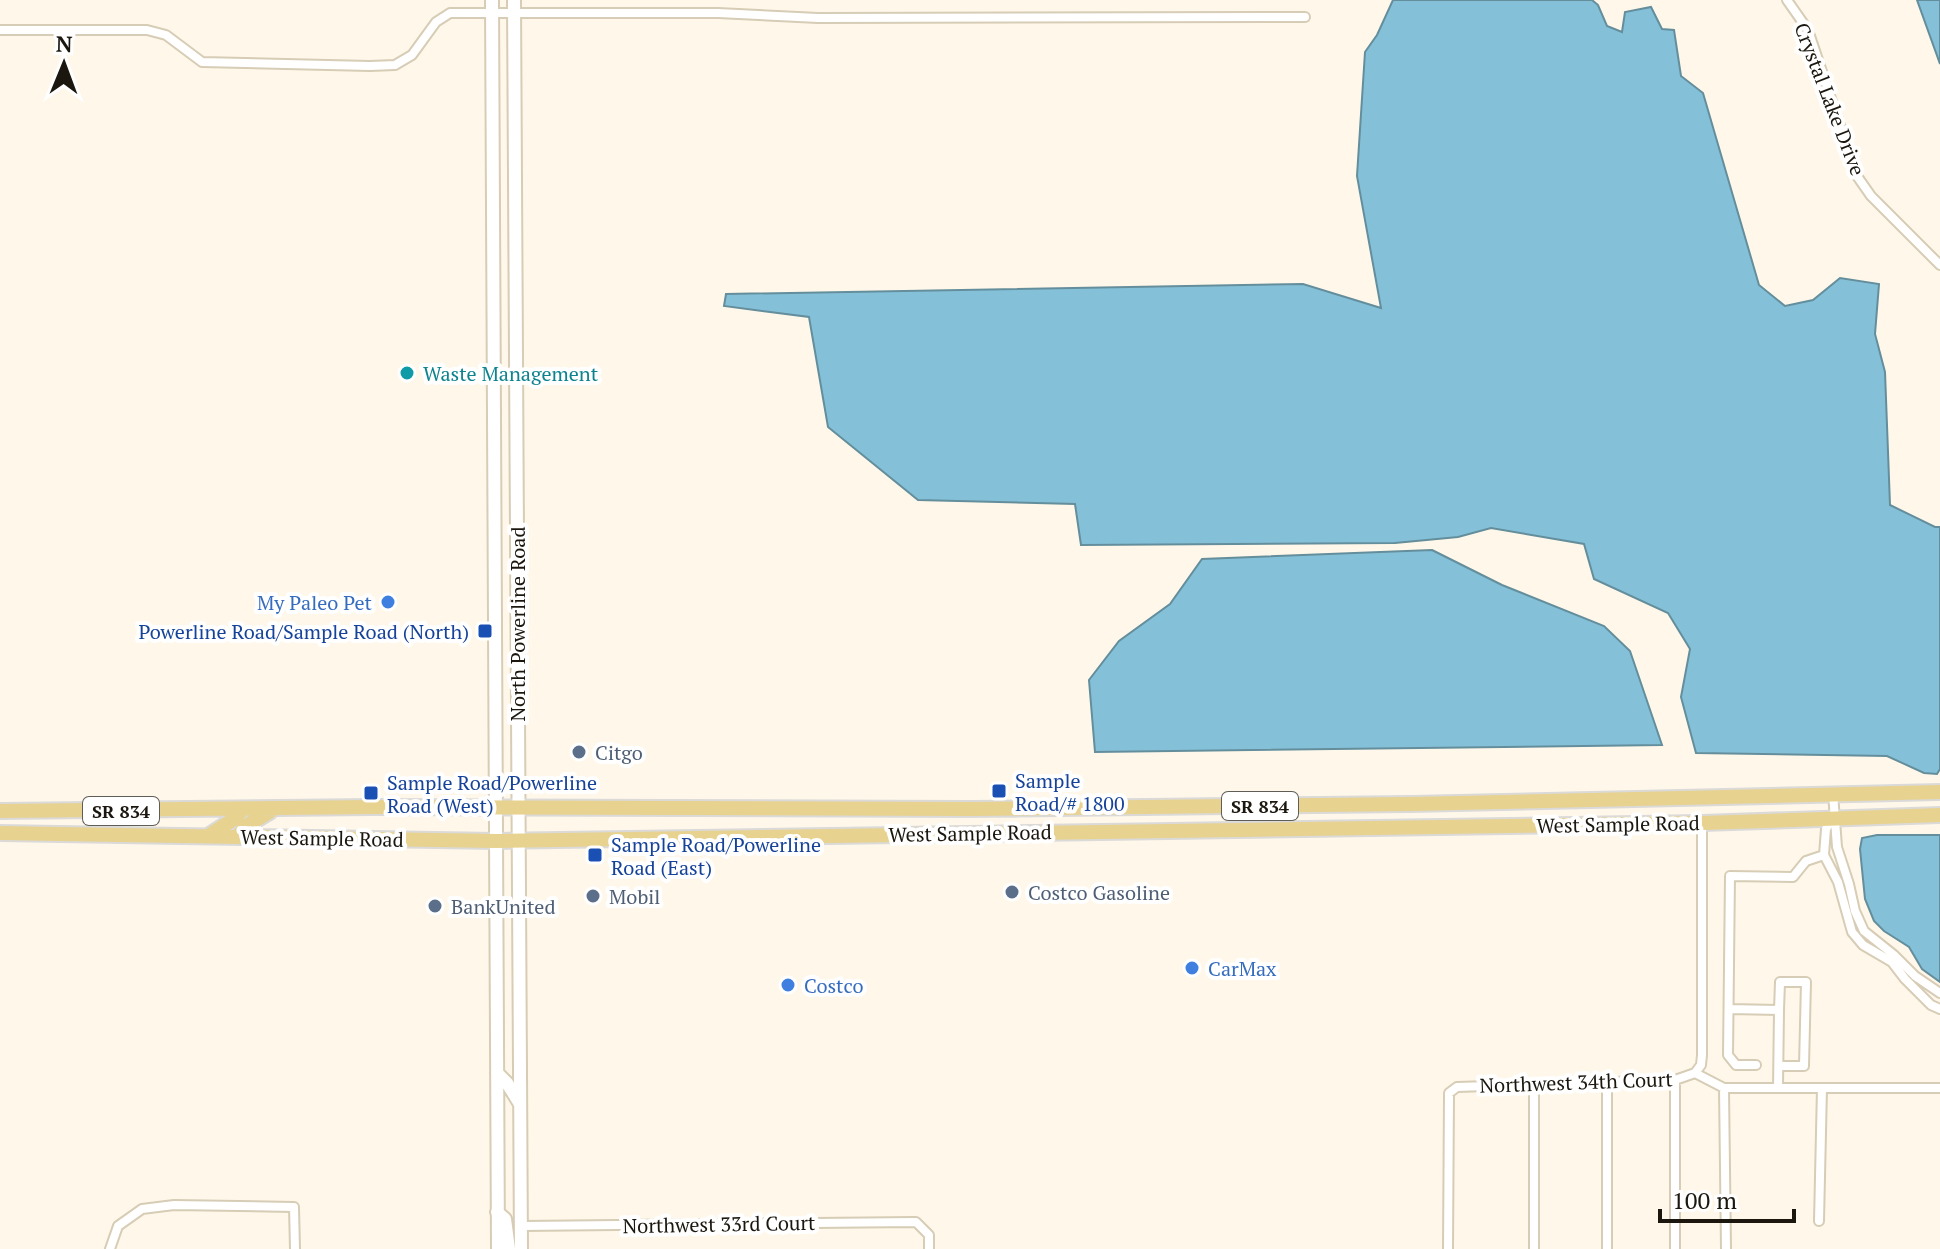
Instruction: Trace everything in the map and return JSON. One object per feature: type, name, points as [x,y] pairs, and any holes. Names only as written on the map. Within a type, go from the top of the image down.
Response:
[{"type":"main road","name":"North Powerline Road","points":[[492,6],[498,1249]]},
{"type":"main road","name":"North Powerline Road","points":[[514,6],[521,1249]]},
{"type":"main road","points":[[515,271],[506,289],[494,300],[502,305],[515,328]]},
{"type":"main road","points":[[494,539],[504,557],[517,567]]},
{"type":"main road","name":"West Sample Road","points":[[0,811],[373,807],[1134,807],[1940,792]]},
{"type":"main road","points":[[238,836],[246,826],[275,809]]},
{"type":"main road","points":[[208,836],[242,810]]},
{"type":"main road","name":"West Sample Road","points":[[0,833],[519,841],[1702,823],[1940,815]]},
{"type":"main road","points":[[497,1073],[520,1104]]},
{"type":"main road","points":[[497,1212],[505,1219],[509,1249]]},
{"type":"street","name":"Crystal Lake Drive","points":[[1787,0],[1808,30],[1857,176],[1871,196],[1940,265]]},
{"type":"street","points":[[0,30],[147,30],[166,35],[202,62],[383,66],[395,65],[412,55],[436,22],[450,13],[492,6],[818,18],[1305,17]]},
{"type":"street","points":[[1833,793],[1837,847],[1855,911],[1864,931],[1915,976],[1940,993]]},
{"type":"street","points":[[1833,817],[1825,833],[1824,855],[1846,905],[1852,932],[1863,945],[1892,962],[1931,1005],[1940,1009]]},
{"type":"street","points":[[1695,1073],[1701,1065],[1702,1055],[1702,823]]},
{"type":"street","points":[[1756,1065],[1736,1065],[1728,1055],[1730,876],[1793,877],[1806,861],[1824,855]]},
{"type":"street","points":[[1778,1088],[1780,982],[1806,982],[1804,1066],[1779,1066]]},
{"type":"street","points":[[1729,1009],[1779,1010]]},
{"type":"street","name":"Northwest 34th Court","points":[[1448,1249],[1449,1093],[1457,1087],[1675,1080],[1695,1073],[1724,1088],[1940,1088]]},
{"type":"street","points":[[1675,1080],[1675,1249]]},
{"type":"street","points":[[1607,1083],[1607,1249]]},
{"type":"street","points":[[1534,1084],[1534,1249]]},
{"type":"street","points":[[1724,1088],[1726,1249]]},
{"type":"street","points":[[1819,1221],[1822,1088]]},
{"type":"street","points":[[110,1249],[118,1226],[142,1209],[174,1205],[294,1207],[295,1249]]},
{"type":"street","name":"Northwest 33rd Court","points":[[521,1226],[916,1222],[929,1235],[929,1249]]},
{"type":"water","points":[[1393,0],[1592,0],[1598,5],[1607,26],[1622,32],[1625,12],[1651,7],[1662,29],[1674,30],[1681,76],[1703,93],[1759,285],[1785,306],[1813,300],[1840,278],[1879,284],[1875,334],[1885,372],[1890,505],[1940,527],[1940,769],[1937,774],[1924,773],[1887,756],[1696,753],[1681,697],[1690,649],[1668,613],[1594,579],[1584,544],[1491,528],[1458,537],[1395,543],[1081,545],[1075,504],[918,500],[828,427],[809,317],[724,306],[726,294],[1303,284],[1381,308],[1357,176],[1365,52],[1377,35]]},
{"type":"water","points":[[1917,0],[1940,0],[1940,64]]},
{"type":"water","points":[[1432,550],[1502,585],[1604,626],[1630,651],[1662,745],[1095,752],[1089,680],[1119,641],[1170,604],[1202,559]]},
{"type":"water","points":[[1877,835],[1940,835],[1940,982],[1922,969],[1909,947],[1874,921],[1865,899],[1860,849],[1862,838]]},
{"type":"place","name":"Waste Management","points":[[407,373]]},
{"type":"place","name":"My Paleo Pet","points":[[388,602]]},
{"type":"place","name":"Powerline Road/Sample Road (North)","points":[[485,631]]},
{"type":"place","name":"Citgo","points":[[579,752]]},
{"type":"place","name":"Sample Road/# 1800","points":[[999,791]]},
{"type":"place","name":"Sample Road/Powerline Road (West)","points":[[371,793]]},
{"type":"place","name":"Sample Road/Powerline Road (East)","points":[[595,855]]},
{"type":"place","name":"Costco Gasoline","points":[[1012,892]]},
{"type":"place","name":"Mobil","points":[[593,896]]},
{"type":"place","name":"BankUnited","points":[[435,906]]},
{"type":"place","name":"CarMax","points":[[1192,968]]},
{"type":"place","name":"Costco","points":[[788,985]]}]
